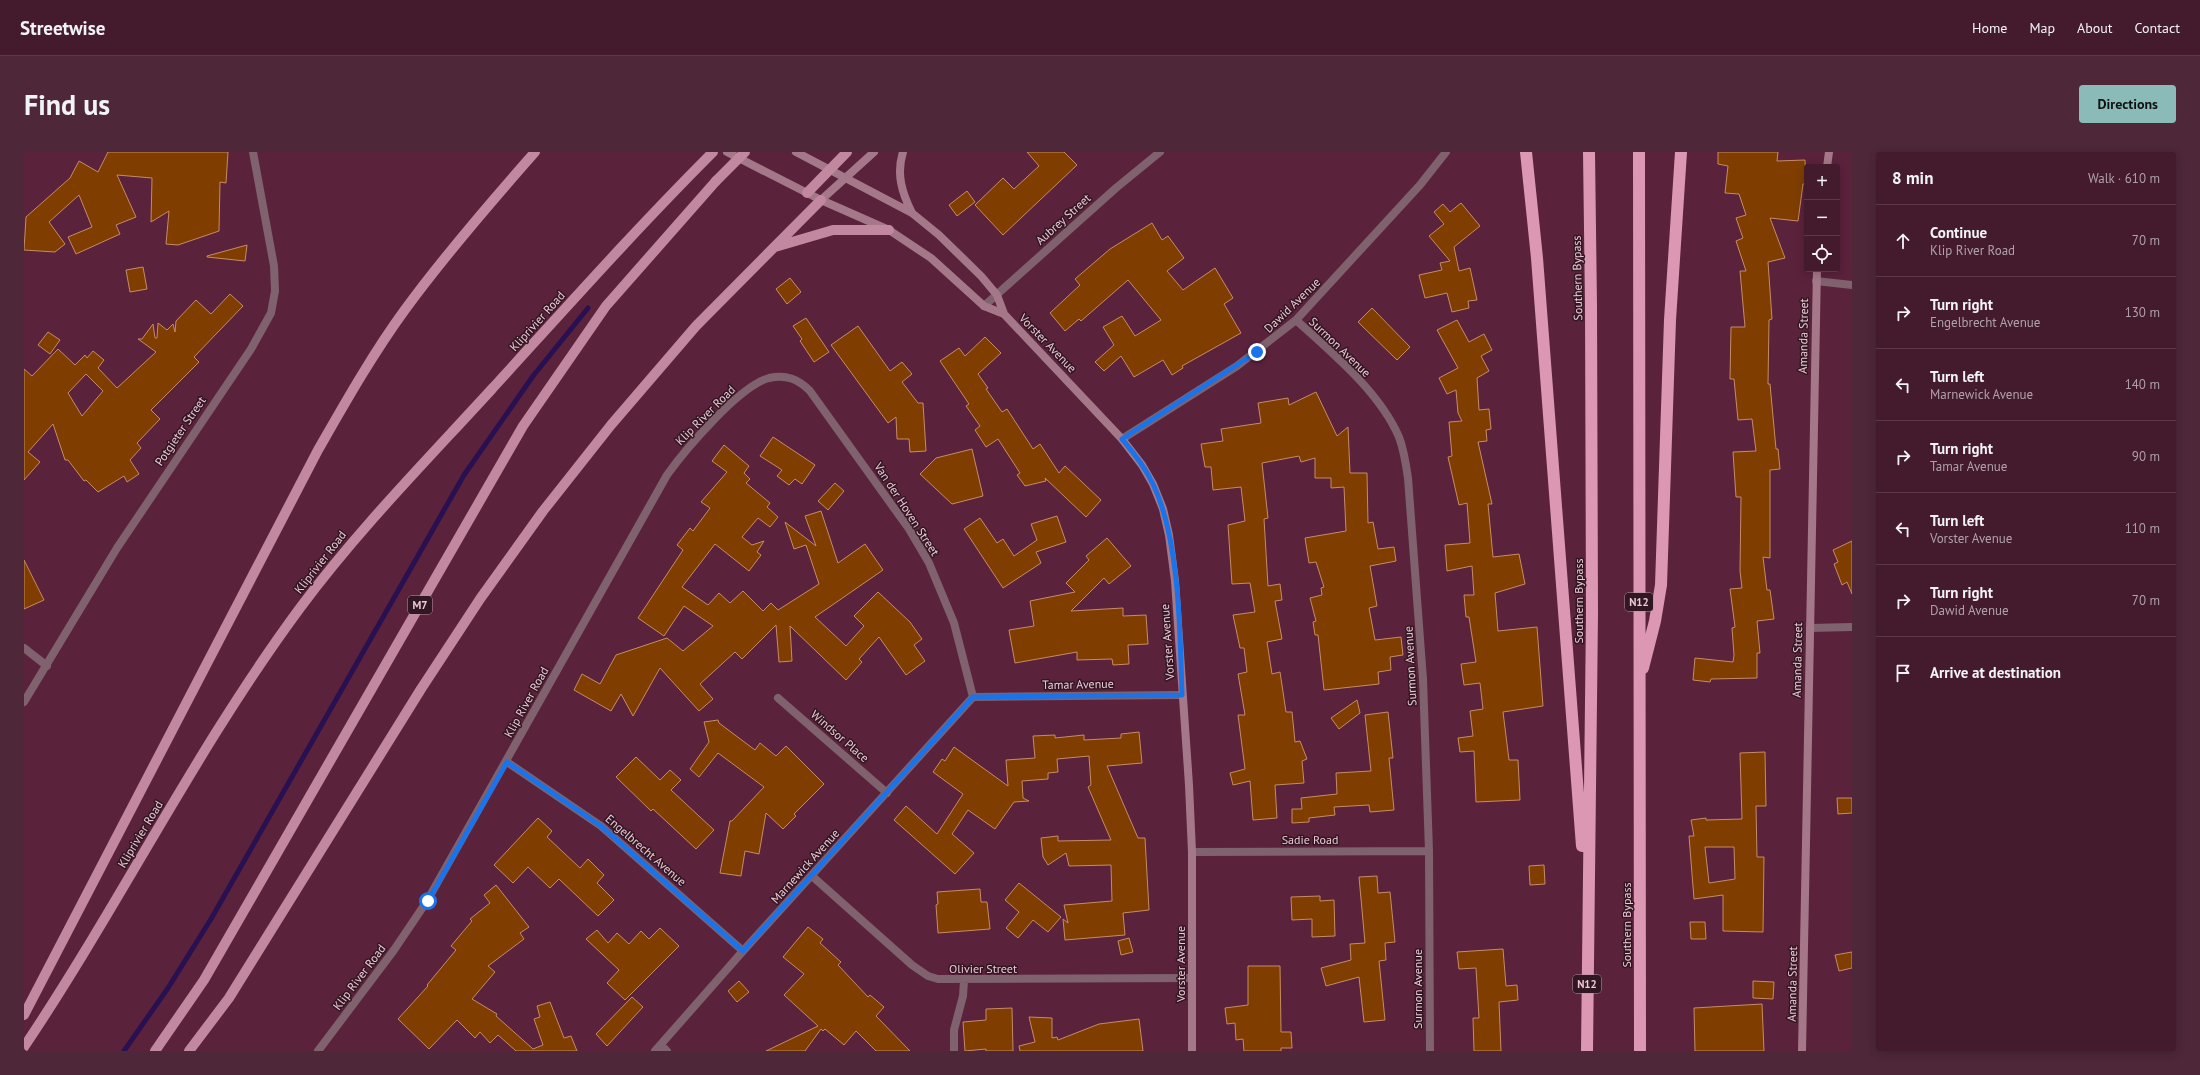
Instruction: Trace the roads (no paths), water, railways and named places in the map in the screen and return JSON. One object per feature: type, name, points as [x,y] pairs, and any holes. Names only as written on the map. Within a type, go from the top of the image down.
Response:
[{"type":"highway","points":[[1526,152],[1538,258],[1566,661],[1588,917]]},
{"type":"highway","name":"Southern Bypass","points":[[1587,1051],[1592,614],[1592,306],[1589,152]]},
{"type":"highway","name":"Southern Bypass","points":[[1640,152],[1640,1051]]},
{"type":"highway","points":[[1640,680],[1649,648],[1661,585],[1670,320],[1682,152]]},
{"type":"main road","points":[[24,1015],[318,450],[355,386],[405,311],[463,236],[534,152]]},
{"type":"main road","name":"Kliprivier Road","points":[[24,1048],[58,997],[241,693],[299,610],[375,515],[634,234],[713,152]]},
{"type":"main road","name":"Vorster Avenue","points":[[726,152],[821,200],[889,230],[931,258],[984,306],[1004,314]]},
{"type":"main road","name":"M7","points":[[155,1051],[204,980],[523,426],[606,306],[716,181],[745,152]]},
{"type":"main road","name":"Vorster Avenue","points":[[796,152],[912,213],[967,260],[997,295],[1004,314],[1122,439],[1146,471],[1163,509],[1169,535],[1175,581],[1192,852],[1192,1051]]},
{"type":"main road","points":[[807,193],[847,152]]},
{"type":"main road","points":[[189,1051],[229,998],[421,689],[480,599],[543,510],[652,376],[696,326],[821,200],[874,152]]},
{"type":"main road","points":[[903,152],[900,161],[899,176],[905,198],[912,213]]},
{"type":"main road","points":[[1827,164],[1829,152]]},
{"type":"main road","points":[[773,248],[833,230],[889,230]]},
{"type":"main road","name":"Amanda Street","points":[[1802,1051],[1817,272]]},
{"type":"street","name":"Potgieter Street","points":[[24,702],[117,548],[251,349],[271,313],[274,291],[274,266],[253,152]]},
{"type":"street","name":"Aubrey Street","points":[[984,306],[1116,188],[1160,152]]},
{"type":"street","name":"Dawid Avenue","points":[[1122,439],[1237,366],[1296,320],[1420,185],[1446,152]]},
{"type":"street","points":[[1816,281],[1852,285]]},
{"type":"street","name":"Surmon Avenue","points":[[1296,320],[1377,401],[1388,417],[1404,452],[1408,478],[1417,581],[1423,679],[1429,851],[1430,1051]]},
{"type":"street","name":"Van der Hoven Street","points":[[768,378],[794,378],[810,391],[909,529],[929,563],[952,617],[961,644],[973,697]]},
{"type":"street","name":"Klip River Road","points":[[318,1051],[394,950],[428,901],[680,456],[736,399],[749,388],[768,378]]},
{"type":"street","points":[[1810,628],[1852,627]]},
{"type":"street","points":[[24,648],[47,666]]},
{"type":"street","name":"Tamar Avenue","points":[[973,697],[1182,695]]},
{"type":"street","name":"Marnewick Avenue","points":[[661,1049],[743,951],[973,697]]},
{"type":"street","name":"Windsor Place","points":[[778,698],[887,793]]},
{"type":"street","name":"Engelbrecht Avenue","points":[[507,762],[601,826],[743,951]]},
{"type":"street","name":"Sadie Road","points":[[1192,852],[1429,851]]},
{"type":"street","name":"Olivier Street","points":[[812,876],[920,971],[938,979],[964,981],[1192,978]]},
{"type":"street","points":[[954,1051],[954,1030],[963,996],[964,981]]},
{"type":"waterway","points":[[124,1051],[168,988],[211,919],[464,475],[533,376],[588,308]]}]
